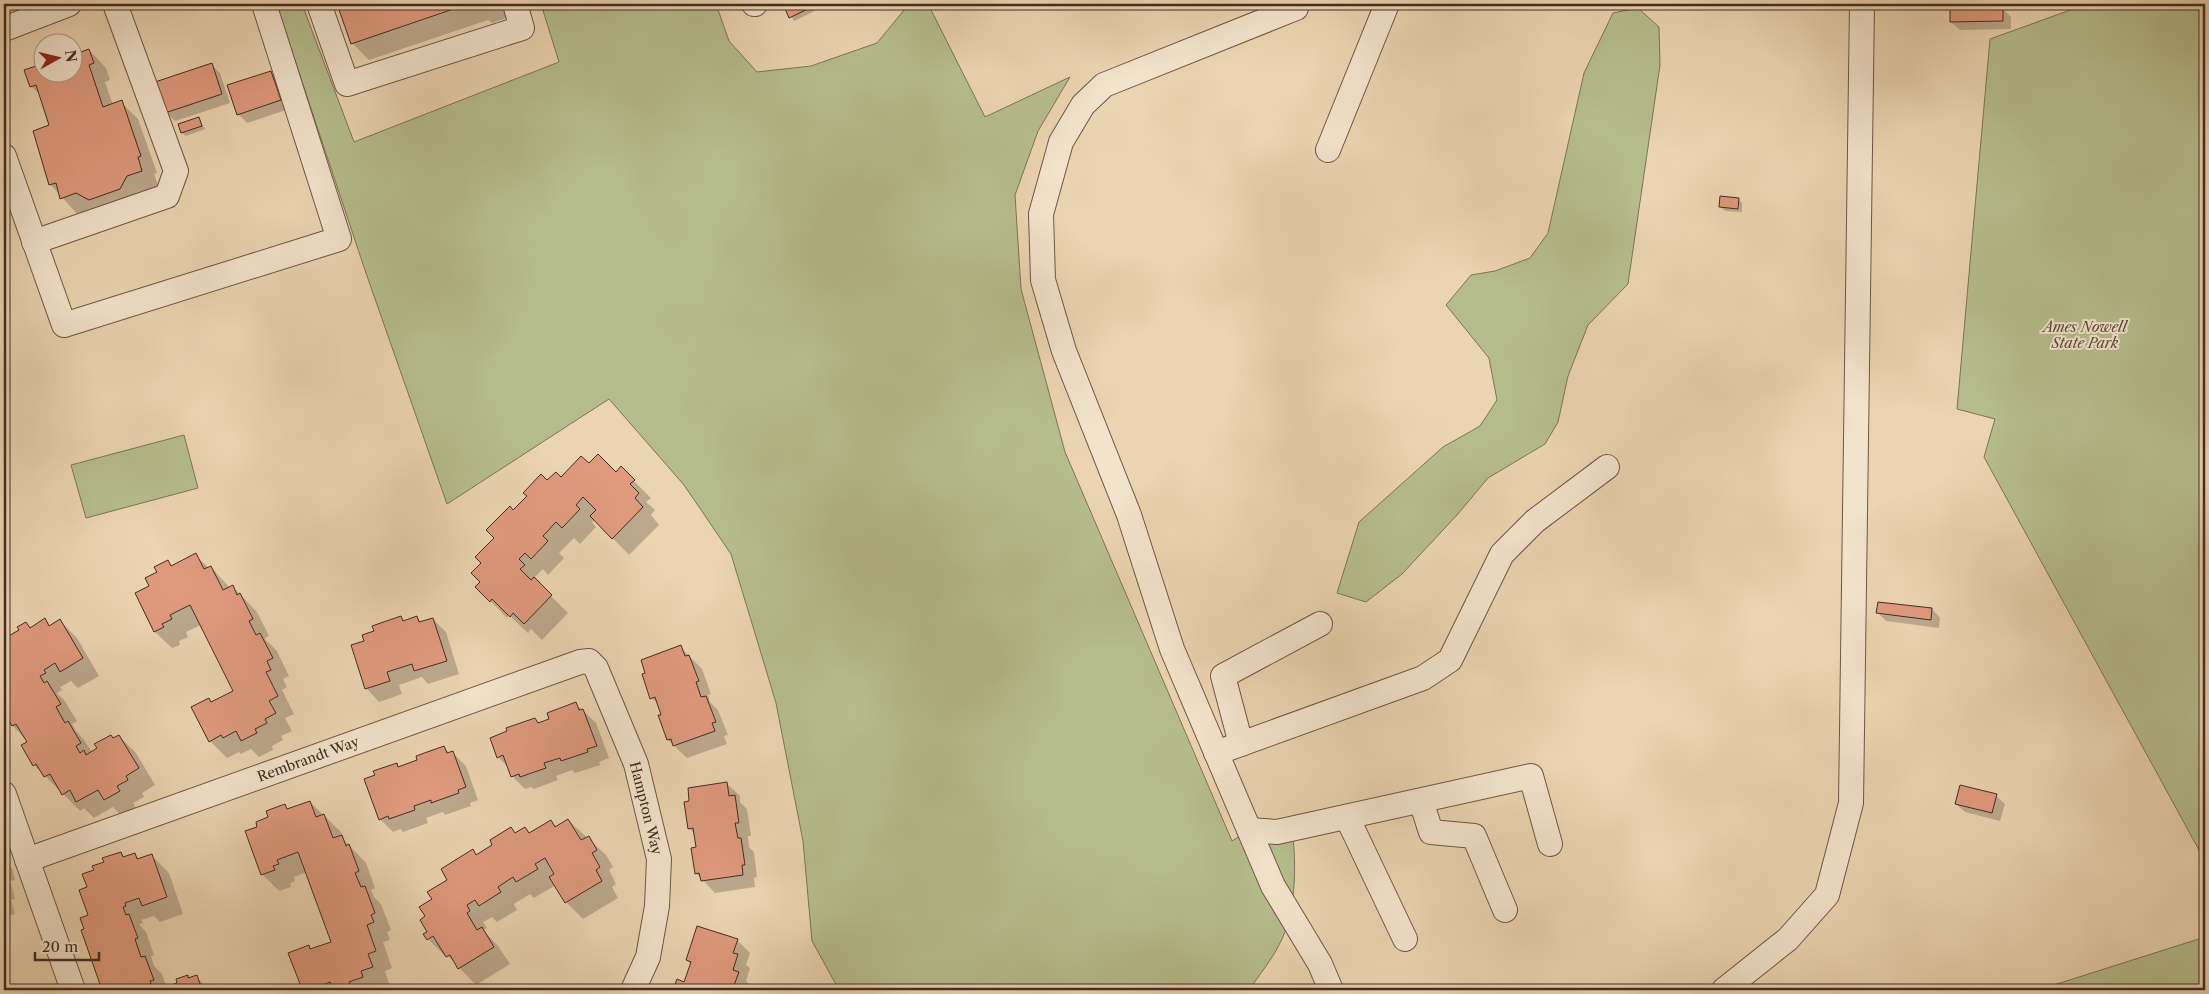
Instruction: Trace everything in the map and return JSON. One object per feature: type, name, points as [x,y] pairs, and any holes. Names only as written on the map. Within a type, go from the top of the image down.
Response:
[{"type":"street","points":[[4,29],[69,4]]},
{"type":"street","points":[[34,242],[167,196],[176,171],[116,4]]},
{"type":"street","points":[[4,156],[64,325],[339,239],[264,4]]},
{"type":"street","points":[[319,4],[347,84],[522,28],[515,4]]},
{"type":"street","points":[[1297,4],[1296,8],[1104,85],[1083,105],[1061,142],[1041,214],[1043,280],[1064,351],[1129,515],[1172,649],[1273,886],[1320,964],[1331,990]]},
{"type":"street","points":[[1328,150],[1388,4]]},
{"type":"street","points":[[1724,990],[1788,939],[1827,894],[1851,803],[1862,4]]},
{"type":"street","points":[[1216,753],[1423,678],[1450,660],[1502,554],[1535,521],[1606,467]]},
{"type":"street","points":[[1240,744],[1223,676],[1320,624]]},
{"type":"street","name":"Rembrandt Way","points":[[27,860],[580,662],[589,661]]},
{"type":"street","name":"Hampton Way","points":[[589,661],[596,668],[636,764],[660,859],[657,906],[648,957],[633,990]]},
{"type":"street","points":[[1249,830],[1277,832],[1531,776],[1550,844]]},
{"type":"street","points":[[4,794],[73,990]]},
{"type":"street","points":[[1421,801],[1431,832],[1474,836],[1504,910]]},
{"type":"street","points":[[1347,817],[1405,939]]},
{"type":"green space","points":[[276,4],[302,4],[354,142],[559,62],[541,4],[716,4],[729,41],[757,72],[811,66],[877,43],[909,4],[928,4],[985,117],[1070,77],[1038,131],[1015,195],[1021,289],[1065,452],[1232,841],[1240,836],[1292,831],[1295,873],[1289,919],[1285,933],[1276,951],[1249,990],[839,990],[812,941],[803,841],[776,703],[731,554],[684,485],[609,399],[447,504],[367,276]]},
{"type":"green space","name":"Ames Nowell State Park","points":[[2087,4],[2205,4],[2205,861],[1984,457],[1995,419],[1957,409],[1990,39]]},
{"type":"green space","points":[[1638,8],[1659,27],[1660,65],[1628,284],[1588,325],[1568,376],[1558,422],[1545,444],[1488,478],[1457,515],[1402,574],[1366,602],[1337,593],[1359,522],[1443,447],[1480,426],[1497,400],[1489,358],[1446,305],[1471,275],[1495,271],[1530,258],[1548,233],[1584,73],[1613,13]]},
{"type":"green space","points":[[184,435],[198,488],[86,518],[71,465]]},
{"type":"green space","points":[[2205,937],[2205,990],[2038,990]]},
{"type":"building","points":[[337,4],[468,4],[351,44]]},
{"type":"building","points":[[783,4],[812,4],[814,6],[789,18]]},
{"type":"building","points":[[2003,7],[2003,21],[1950,22],[1950,9]]},
{"type":"building","points":[[89,49],[94,63],[89,65],[103,107],[122,100],[141,156],[138,157],[142,171],[127,176],[120,189],[89,200],[76,193],[60,199],[56,183],[49,185],[33,131],[49,125],[36,85],[30,87],[24,70],[32,67],[32,82],[82,82],[82,52]]},
{"type":"building","points":[[212,63],[222,94],[165,113],[155,82]]},
{"type":"building","points":[[271,71],[281,100],[237,115],[227,85]]},
{"type":"building","points":[[199,117],[202,126],[181,133],[178,124]]},
{"type":"building","points":[[1720,196],[1739,198],[1738,209],[1719,207]]},
{"type":"building","points":[[598,454],[616,472],[621,466],[635,480],[630,484],[639,493],[635,498],[643,507],[612,539],[590,516],[596,510],[583,497],[576,505],[580,509],[562,528],[556,522],[543,536],[548,541],[531,559],[525,553],[519,559],[525,565],[520,569],[531,580],[534,577],[552,595],[524,624],[513,613],[510,617],[492,599],[490,602],[475,587],[480,582],[471,573],[481,563],[475,557],[494,538],[486,530],[510,506],[513,510],[527,496],[523,493],[541,474],[547,480],[556,472],[561,477],[581,456],[589,463]]},
{"type":"building","points":[[196,553],[204,569],[211,566],[223,590],[233,585],[237,595],[240,593],[253,619],[249,621],[256,635],[260,633],[273,658],[267,661],[271,670],[266,672],[278,696],[269,701],[276,713],[265,719],[267,723],[255,729],[257,733],[241,741],[236,731],[223,738],[221,735],[209,742],[191,707],[209,698],[211,702],[233,691],[190,605],[170,615],[172,619],[162,624],[164,627],[154,632],[135,593],[149,586],[145,578],[157,572],[154,567],[168,560],[171,566]]},
{"type":"building","points":[[1878,602],[1932,608],[1931,620],[1876,613]]},
{"type":"building","points":[[401,616],[403,621],[417,616],[419,622],[433,618],[447,661],[414,671],[412,664],[387,672],[390,681],[365,689],[351,645],[364,641],[362,635],[374,631],[372,626]]},
{"type":"building","points":[[45,618],[49,626],[60,619],[83,658],[60,672],[55,663],[44,670],[46,673],[40,676],[44,683],[47,681],[61,704],[56,707],[65,723],[68,721],[81,743],[76,746],[80,753],[84,750],[86,755],[97,748],[94,744],[111,735],[113,738],[119,735],[139,768],[126,776],[128,780],[117,786],[120,791],[104,800],[98,790],[76,802],[70,790],[62,795],[50,774],[44,777],[36,764],[33,766],[21,745],[27,742],[16,724],[12,726],[4,712],[4,689],[9,686],[4,677],[4,644],[7,642],[5,638],[19,630],[17,627],[26,622],[30,628]]},
{"type":"building","points":[[681,645],[685,656],[689,655],[699,681],[696,682],[701,697],[706,696],[716,722],[712,723],[715,731],[673,746],[671,739],[667,740],[658,715],[661,715],[655,697],[650,699],[642,674],[645,673],[641,660]]},
{"type":"building","points":[[576,702],[579,710],[583,709],[597,746],[587,749],[588,752],[561,761],[560,758],[544,763],[546,768],[520,777],[519,774],[511,777],[503,755],[497,758],[490,738],[507,731],[506,728],[535,718],[538,723],[549,719],[547,713]]},
{"type":"building","points":[[444,746],[447,753],[453,751],[466,787],[458,790],[459,793],[431,803],[431,800],[414,806],[415,810],[389,819],[388,816],[379,820],[364,779],[375,775],[373,771],[397,763],[398,767],[417,760],[416,756]]},
{"type":"building","points":[[727,782],[729,796],[735,795],[739,823],[735,823],[738,838],[741,838],[745,865],[742,865],[743,875],[701,881],[699,873],[695,874],[691,848],[696,847],[693,828],[688,829],[684,802],[689,801],[688,788]]},
{"type":"building","points":[[1960,785],[1997,794],[1992,813],[1955,804]]},
{"type":"building","points":[[310,801],[316,817],[324,814],[333,838],[342,835],[346,846],[349,844],[359,871],[355,873],[361,887],[365,886],[375,913],[371,915],[374,922],[367,925],[376,951],[368,954],[373,967],[361,971],[363,977],[349,982],[351,986],[338,990],[333,990],[330,982],[317,987],[316,984],[302,989],[288,953],[309,945],[310,949],[331,942],[298,852],[277,860],[279,864],[273,866],[275,870],[261,875],[245,831],[257,827],[256,822],[268,817],[266,811],[285,804],[287,809]]},
{"type":"building","points":[[568,819],[581,840],[589,836],[597,850],[592,853],[600,867],[596,870],[602,881],[565,903],[549,877],[554,874],[545,858],[535,864],[538,869],[516,882],[513,877],[498,887],[501,892],[479,906],[475,900],[467,905],[470,911],[467,913],[477,930],[482,927],[494,947],[458,969],[450,955],[446,957],[433,936],[427,940],[423,934],[427,932],[420,920],[425,916],[419,907],[432,899],[427,892],[447,880],[441,869],[473,849],[476,855],[492,845],[490,840],[511,827],[515,833],[525,827],[529,833],[551,820],[555,827]]},
{"type":"building","points":[[121,852],[123,857],[135,853],[137,859],[152,854],[167,897],[142,906],[139,898],[125,903],[126,906],[123,907],[126,915],[129,914],[138,938],[135,939],[141,957],[145,956],[154,980],[150,981],[152,987],[156,986],[158,990],[102,990],[81,930],[84,929],[80,918],[88,915],[79,890],[87,887],[82,874],[94,870],[92,866],[104,862],[102,858]]},
{"type":"building","points":[[697,926],[738,939],[733,953],[738,954],[733,970],[739,972],[733,988],[726,986],[724,990],[678,990],[674,987],[677,979],[684,982],[691,962],[686,960]]},
{"type":"building","points":[[188,975],[188,978],[197,975],[202,990],[158,990],[177,983],[176,979]]}]
